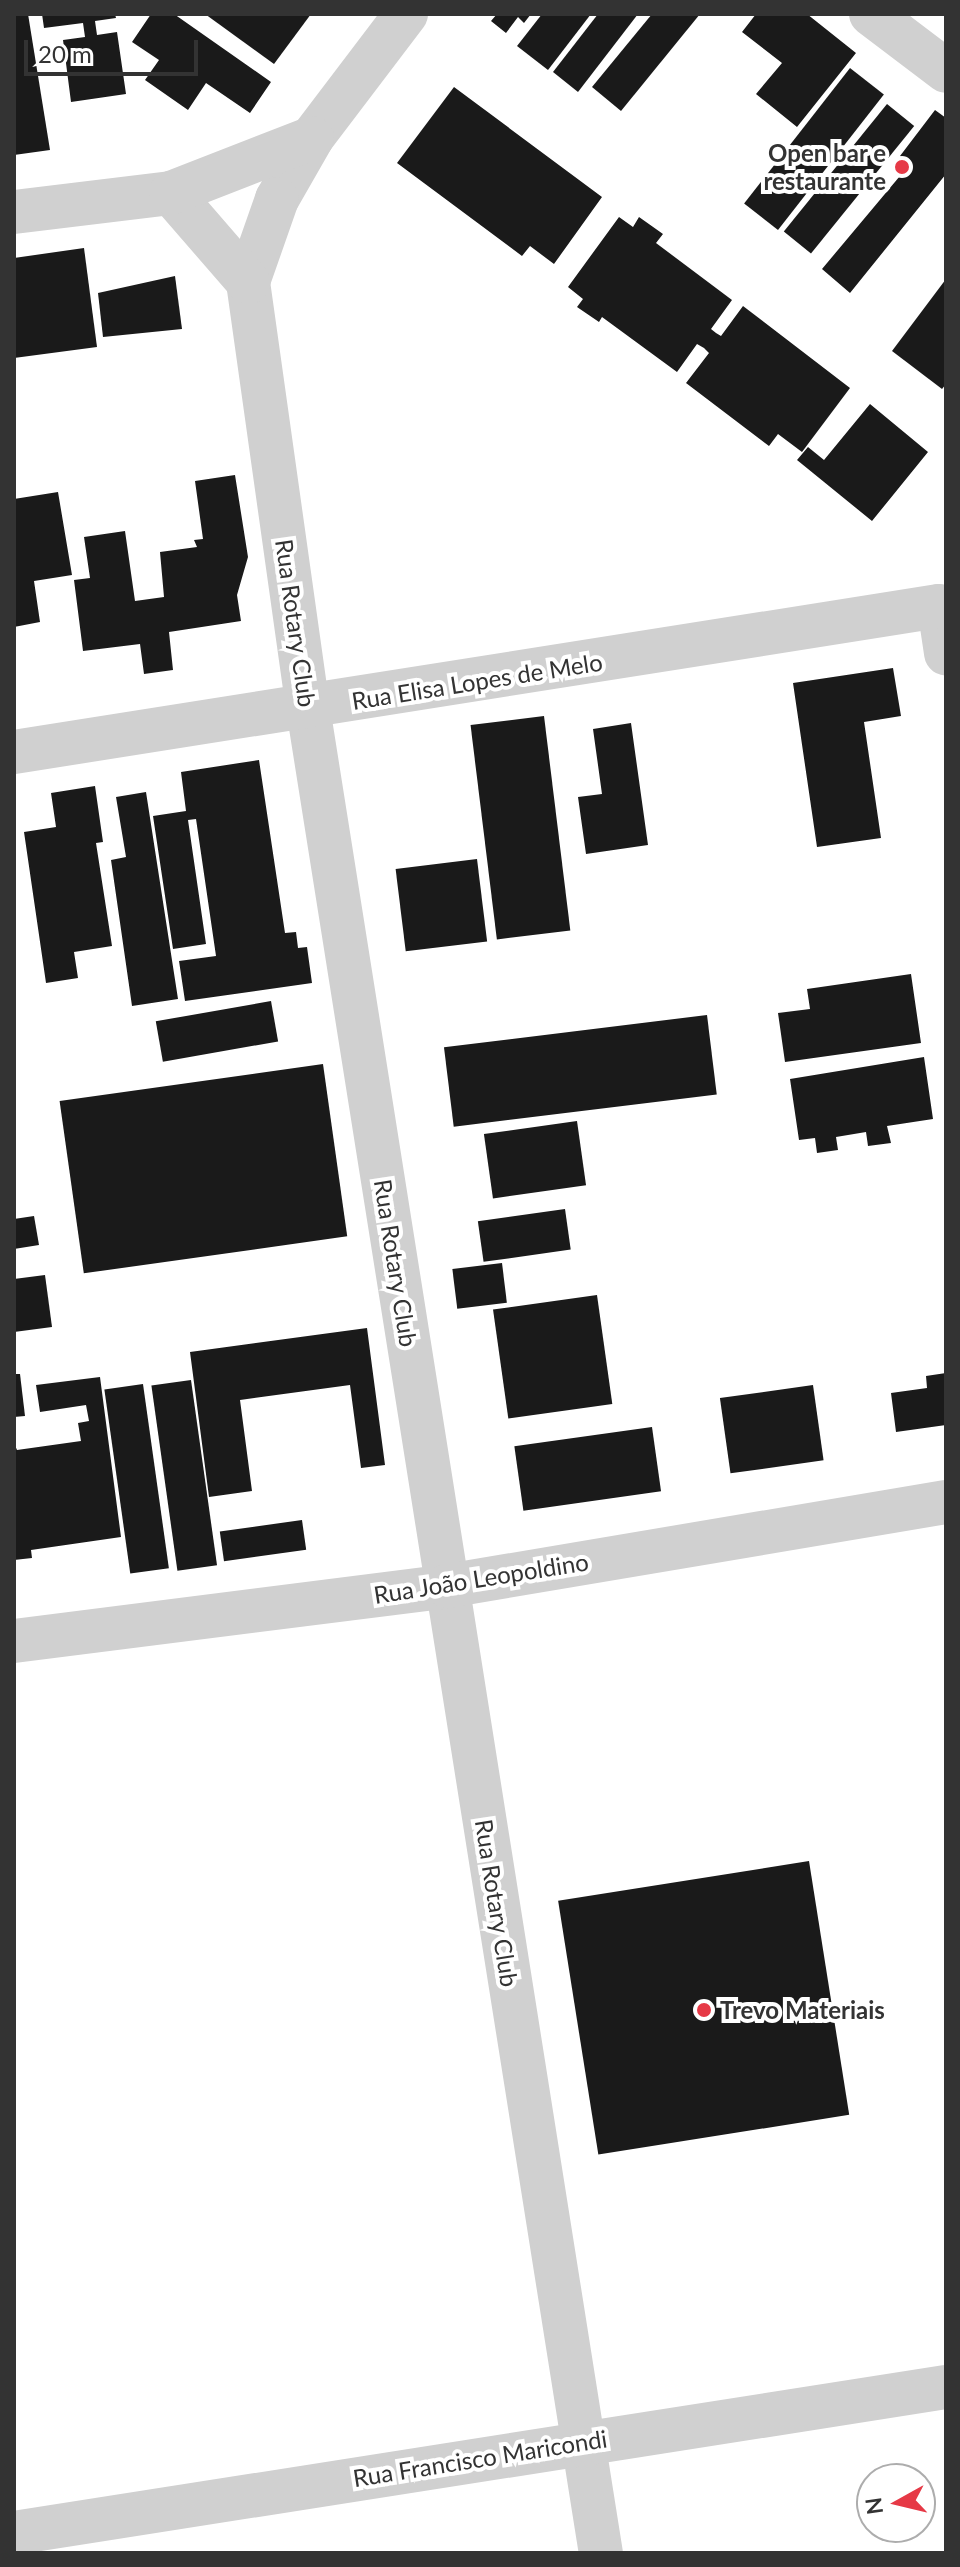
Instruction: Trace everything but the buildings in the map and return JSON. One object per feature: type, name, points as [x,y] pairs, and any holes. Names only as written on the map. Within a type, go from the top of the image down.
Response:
[{"type":"street","name":"Rua Rotary Club","points":[[406,14],[312,138],[277,199],[248,282],[308,708],[601,2553]]},
{"type":"street","points":[[871,14],[946,71]]},
{"type":"street","points":[[14,212],[171,193],[312,138]]},
{"type":"street","points":[[171,193],[248,282]]},
{"type":"street","points":[[942,601],[946,653]]},
{"type":"street","name":"Rua Elisa Lopes de Melo","points":[[14,752],[308,708],[942,601]]},
{"type":"street","name":"Rua João Leopoldino","points":[[14,1641],[447,1586],[946,1502]]},
{"type":"street","name":"Rua Francisco Maricondi","points":[[14,2533],[946,2387]]},
{"type":"place","name":"Open bar e restaurante","points":[[902,167]]},
{"type":"place","name":"Trevo Materiais","points":[[704,2010]]}]
